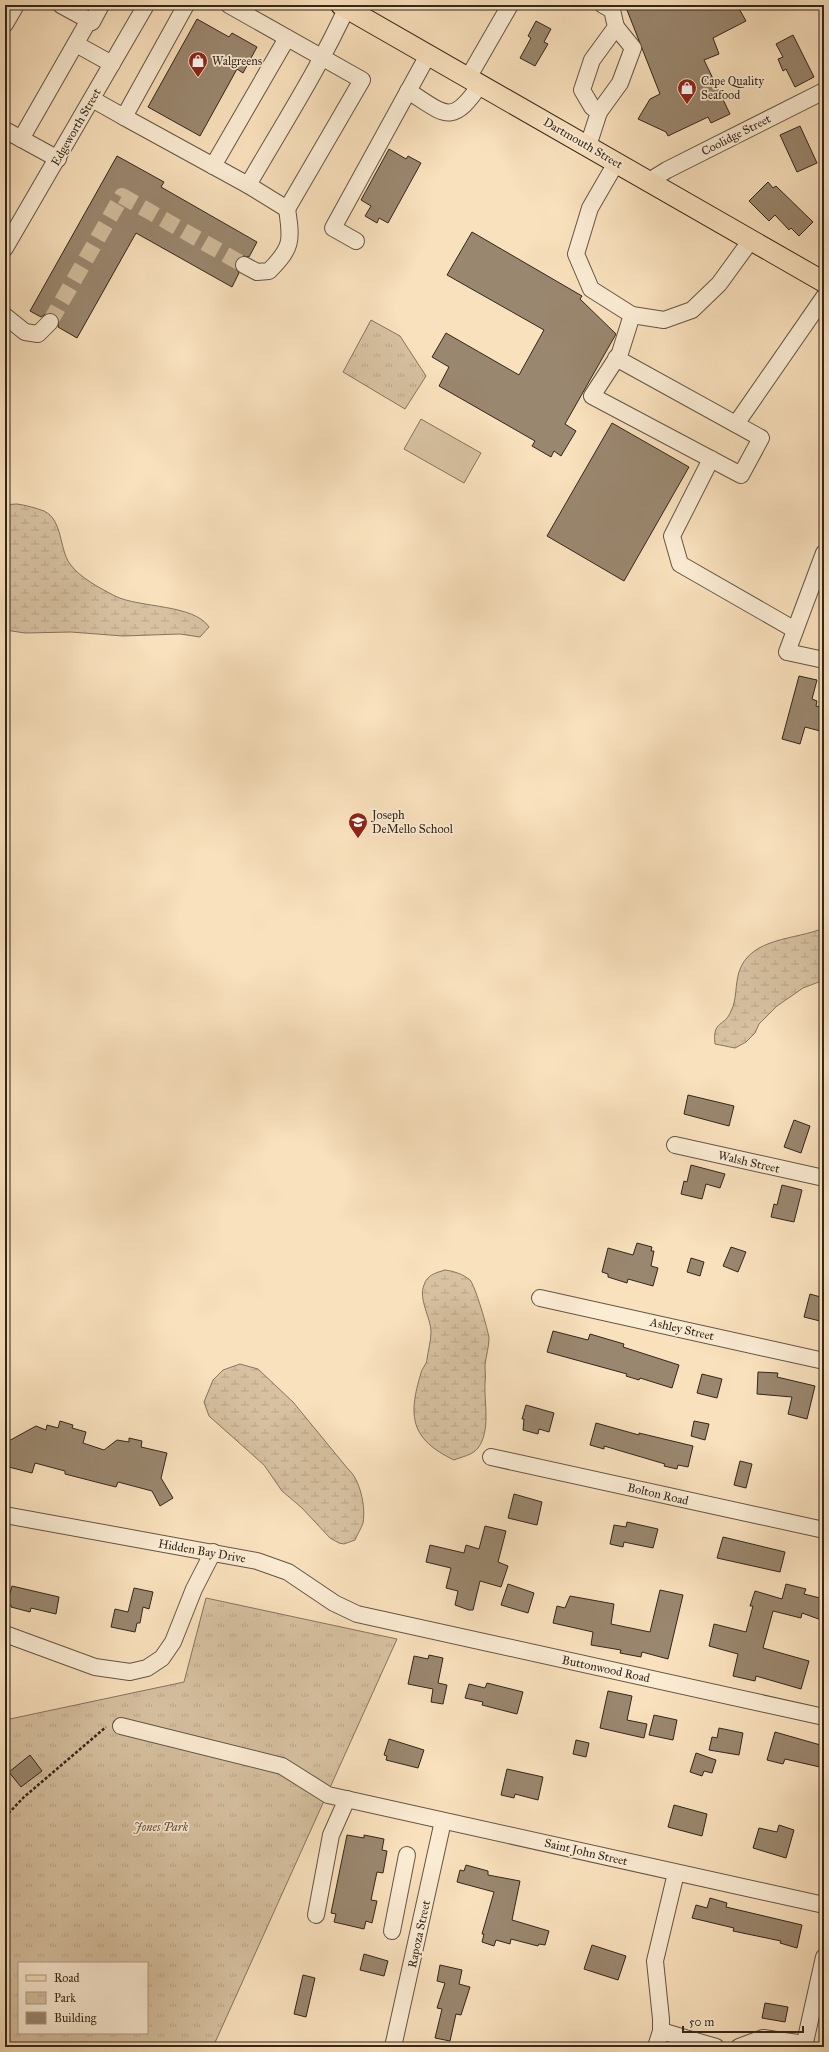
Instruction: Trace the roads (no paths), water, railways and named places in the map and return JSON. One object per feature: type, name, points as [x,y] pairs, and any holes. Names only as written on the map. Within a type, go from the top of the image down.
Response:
[{"type":"main road","name":"Dartmouth Street","points":[[345,6],[824,282]]},
{"type":"street","points":[[5,24],[16,5]]},
{"type":"street","points":[[61,5],[90,21]]},
{"type":"street","points":[[21,139],[76,44],[101,5]]},
{"type":"street","name":"Edgeworth Street","points":[[5,248],[146,5]]},
{"type":"street","points":[[125,114],[186,5]]},
{"type":"street","points":[[229,5],[362,80],[287,210],[291,234],[284,257],[269,271],[258,272],[244,265]]},
{"type":"street","points":[[408,91],[442,111],[449,113],[464,107],[474,81],[510,5]]},
{"type":"street","points":[[588,146],[599,112],[620,83],[633,48],[616,27],[612,10],[603,5]]},
{"type":"street","points":[[248,185],[340,27],[345,6]]},
{"type":"street","points":[[599,112],[592,107],[582,90],[592,60],[616,27]]},
{"type":"street","points":[[213,166],[288,38]]},
{"type":"street","points":[[76,44],[112,64]]},
{"type":"street","points":[[356,241],[333,228],[428,55]]},
{"type":"street","name":"Coolidge Street","points":[[649,181],[667,170],[824,91]]},
{"type":"street","points":[[92,99],[125,114],[248,185],[287,210]]},
{"type":"street","points":[[5,130],[58,159]]},
{"type":"street","points":[[616,163],[590,208],[576,254],[591,289],[632,315],[664,320],[692,310],[720,284],[751,240]]},
{"type":"street","points":[[736,424],[824,297]]},
{"type":"street","points":[[618,356],[761,438],[741,475],[592,396],[618,356],[632,315]]},
{"type":"street","points":[[5,316],[25,332],[38,334],[50,322]]},
{"type":"street","points":[[711,459],[672,536],[680,564],[795,630]]},
{"type":"street","points":[[824,552],[787,652],[824,660]]},
{"type":"street","name":"Walsh Street","points":[[675,1145],[824,1178]]},
{"type":"street","name":"Ashley Street","points":[[540,1298],[824,1361]]},
{"type":"street","name":"Bolton Road","points":[[491,1457],[824,1530]]},
{"type":"street","name":"Hidden Bay Drive","points":[[5,1515],[213,1552],[278,1567],[298,1577],[344,1609],[387,1621]]},
{"type":"street","points":[[5,1634],[95,1667],[124,1672],[147,1668],[162,1658],[173,1642],[194,1589],[213,1552]]},
{"type":"street","name":"Buttonwood Road","points":[[387,1621],[824,1717]]},
{"type":"street","name":"Saint John Street","points":[[121,1726],[282,1766],[328,1795],[824,1905]]},
{"type":"street","points":[[316,1915],[331,1835],[347,1799]]},
{"type":"street","name":"Rapoza Street","points":[[393,2047],[443,1821]]},
{"type":"street","points":[[392,1931],[407,1855]]},
{"type":"street","points":[[656,2047],[661,2031],[662,2019],[655,1961],[676,1872]]},
{"type":"street","points":[[400,1891],[427,1897]]},
{"type":"street","points":[[739,2047],[763,2038],[804,2046],[824,1958]]},
{"type":"street","points":[[661,2031],[716,2047]]},
{"type":"tunnel","points":[[50,322],[122,196],[244,265]]},
{"type":"place","name":"Walgreens","points":[[198,78]]},
{"type":"place","name":"Cape Quality Seafood","points":[[687,105]]},
{"type":"place","name":"Joseph DeMello School","points":[[358,839]]},
{"type":"park label","name":"Jones Park","points":[[161,1827]]}]
